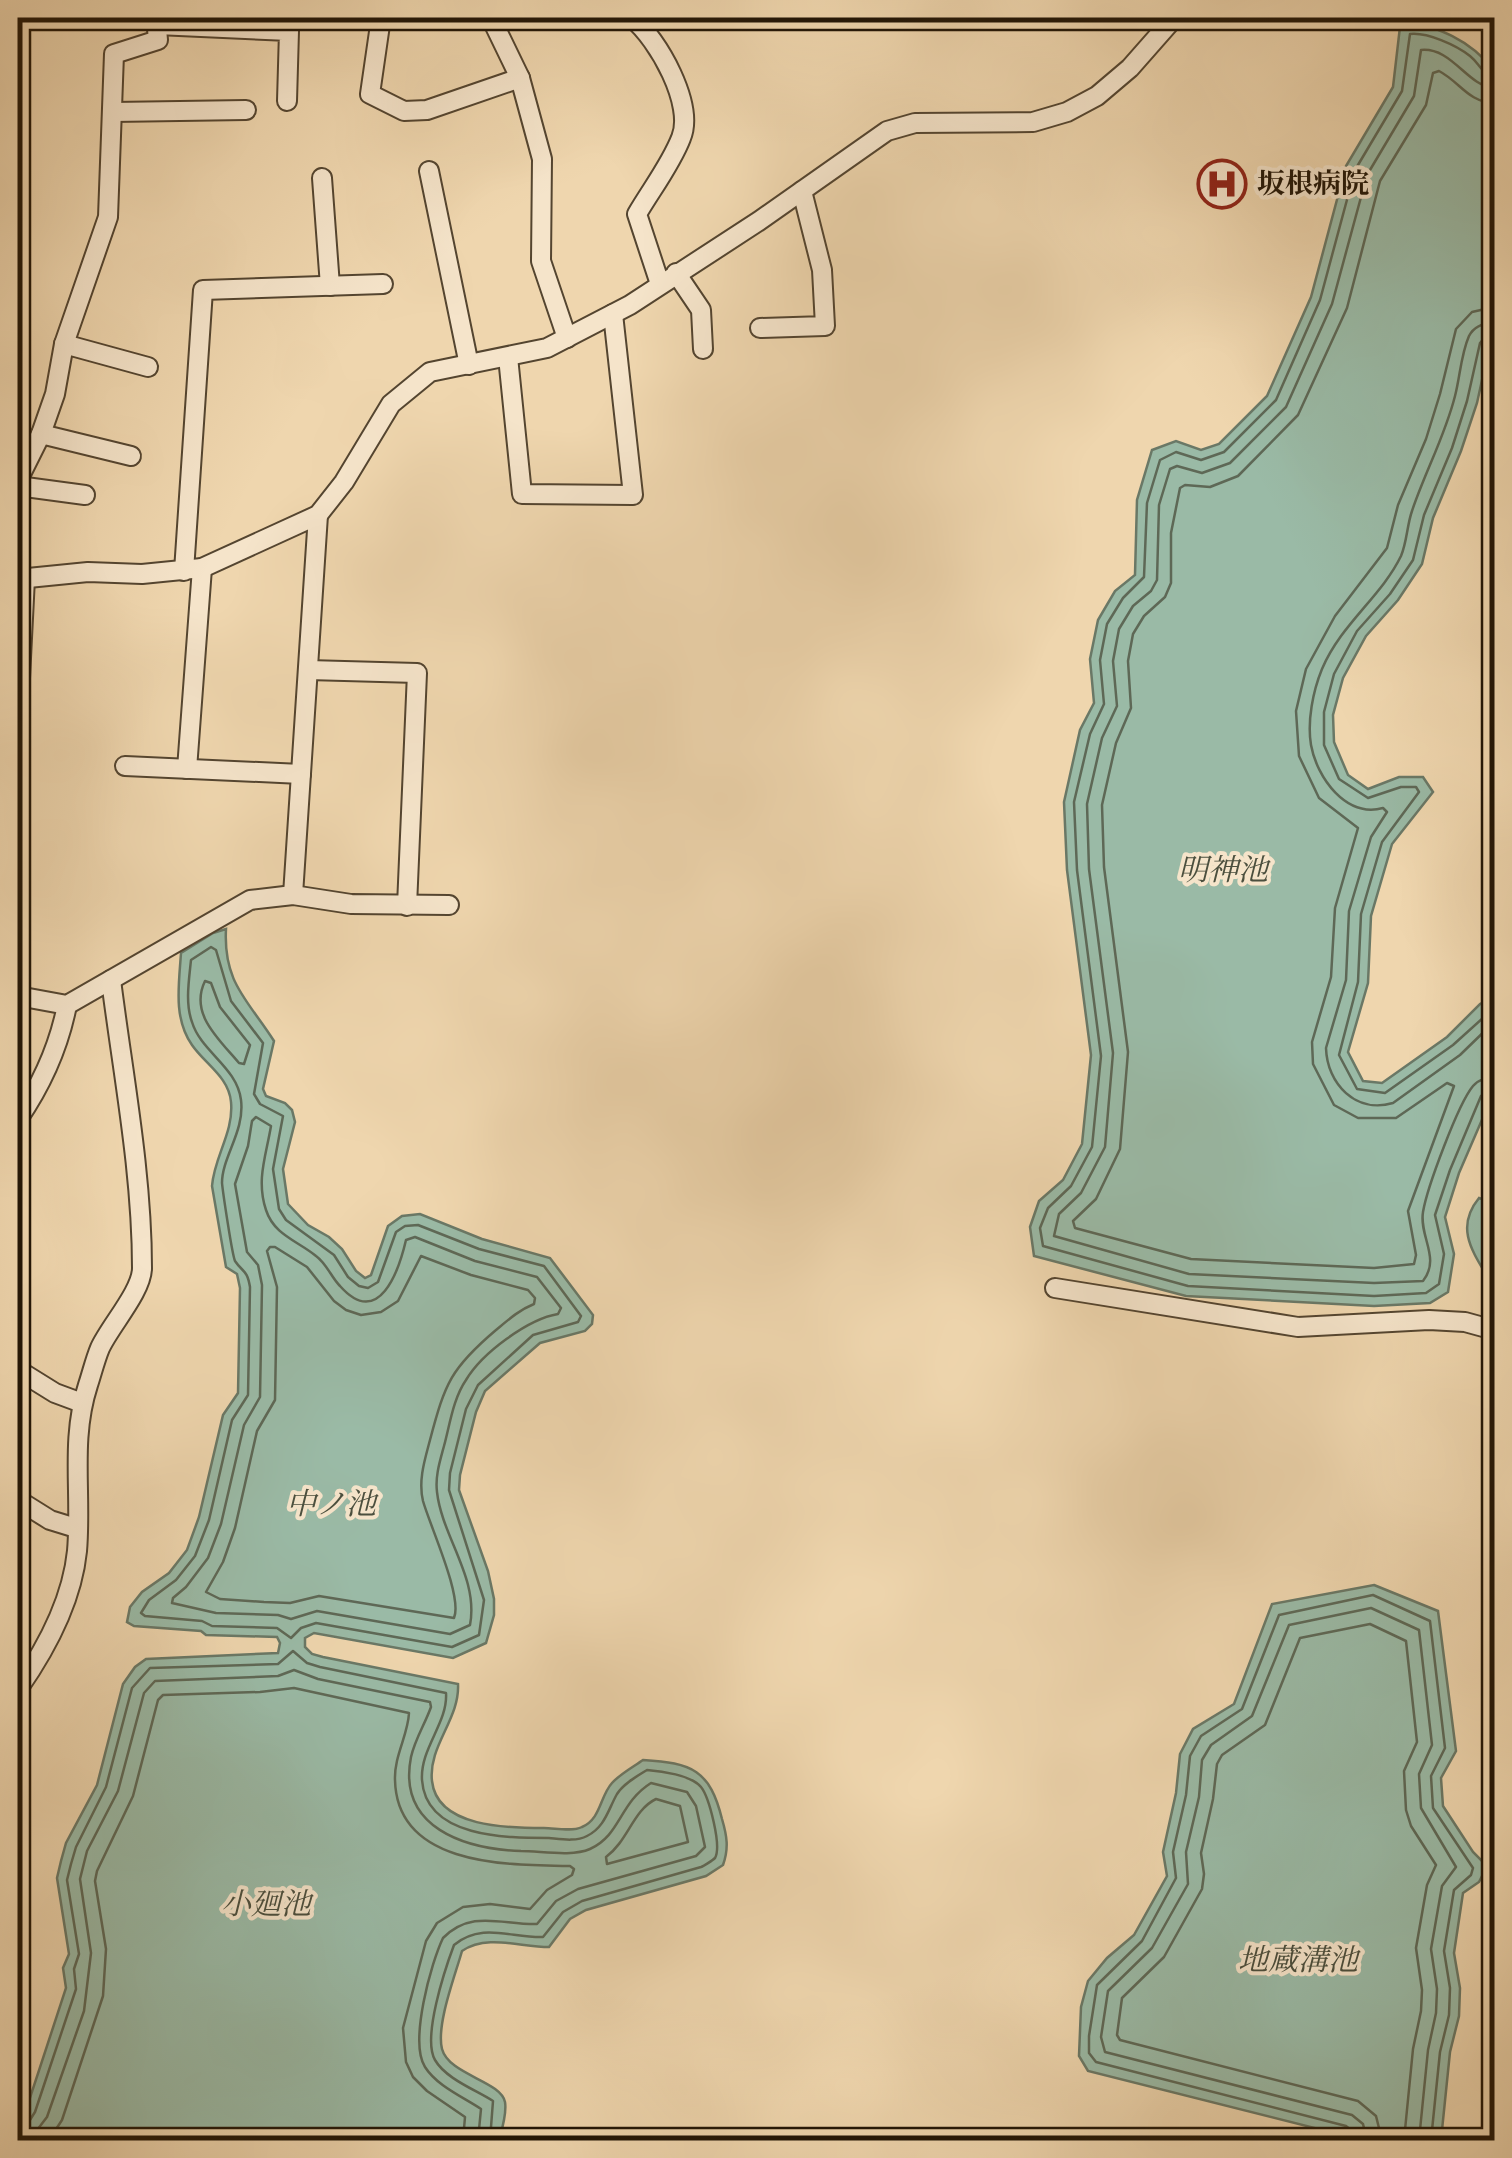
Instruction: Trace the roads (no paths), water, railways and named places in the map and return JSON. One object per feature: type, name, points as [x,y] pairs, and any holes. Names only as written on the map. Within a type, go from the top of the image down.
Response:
[{"type":"street","points":[[382,18],[370,94],[404,111],[427,110],[520,78]]},
{"type":"street","points":[[491,18],[520,78],[542,159],[542,261],[567,338]]},
{"type":"street","points":[[632,18],[667,62],[684,113],[683,136],[637,214],[660,284]]},
{"type":"street","points":[[18,718],[21,578],[193,570],[318,515],[344,482],[390,404],[430,372],[548,348],[613,314],[887,131],[915,123],[1033,122],[1067,112],[1097,96],[1130,68],[1174,18]]},
{"type":"street","points":[[85,495],[18,483],[55,394],[64,344],[108,217],[114,54],[158,40],[156,21],[289,30],[287,100]]},
{"type":"street","points":[[113,112],[246,110]]},
{"type":"street","points":[[429,171],[470,365]]},
{"type":"street","points":[[322,178],[330,286]]},
{"type":"street","points":[[760,328],[825,326],[822,270],[802,191]]},
{"type":"street","points":[[676,272],[701,310],[702,349]]},
{"type":"street","points":[[187,769],[203,290],[383,284]]},
{"type":"street","points":[[508,357],[522,494],[632,494],[613,314]]},
{"type":"street","points":[[64,344],[148,368]]},
{"type":"street","points":[[40,434],[131,456]]},
{"type":"street","points":[[293,895],[318,515]]},
{"type":"street","points":[[308,670],[417,673],[407,906]]},
{"type":"street","points":[[125,766],[301,774]]},
{"type":"street","points":[[18,996],[67,1005],[250,900],[293,895],[351,904],[449,905]]},
{"type":"street","points":[[18,1690],[58,1619],[71,1582],[76,1450],[82,1403],[101,1348],[142,1274],[137,1188],[111,980]]},
{"type":"street","points":[[18,1119],[46,1071],[62,1032],[67,1005]]},
{"type":"street","points":[[1055,1288],[1298,1327],[1430,1320],[1464,1322],[1494,1330]]},
{"type":"street","points":[[18,1370],[55,1394],[82,1403]]},
{"type":"street","points":[[18,1500],[50,1520],[76,1528]]},
{"type":"water","name":"明神池","points":[[1401,18],[1452,36],[1494,70],[1494,325],[1477,403],[1433,518],[1422,564],[1398,600],[1366,636],[1343,678],[1333,715],[1334,742],[1348,775],[1368,789],[1399,777],[1423,777],[1433,792],[1392,844],[1371,916],[1368,983],[1348,1052],[1363,1081],[1382,1083],[1447,1037],[1480,1004],[1494,997],[1494,1092],[1459,1173],[1445,1217],[1454,1254],[1448,1292],[1430,1303],[1374,1306],[1186,1296],[1034,1256],[1030,1227],[1039,1201],[1063,1180],[1082,1144],[1091,1055],[1067,870],[1064,802],[1080,730],[1094,703],[1090,659],[1098,620],[1115,591],[1135,575],[1137,500],[1152,450],[1176,441],[1201,450],[1219,444],[1267,396],[1311,297],[1346,166],[1393,87]]},
{"type":"water","name":"小廻池","points":[[226,929],[233,977],[274,1041],[263,1089],[266,1096],[292,1110],[295,1122],[283,1169],[288,1204],[308,1225],[342,1249],[365,1278],[371,1275],[388,1226],[402,1216],[420,1214],[482,1239],[550,1258],[593,1315],[592,1324],[585,1331],[540,1343],[485,1391],[476,1412],[459,1490],[494,1599],[486,1643],[453,1658],[314,1633],[305,1638],[305,1647],[323,1657],[458,1684],[454,1709],[435,1756],[432,1781],[437,1797],[460,1817],[494,1826],[578,1828],[593,1819],[612,1783],[643,1760],[696,1772],[711,1790],[725,1831],[723,1865],[706,1876],[586,1910],[570,1919],[549,1947],[493,1942],[462,1951],[444,2014],[442,2049],[454,2065],[501,2095],[505,2111],[499,2140],[18,2140],[18,2123],[27,2107],[66,1988],[63,1968],[69,1954],[57,1878],[66,1843],[97,1785],[123,1684],[146,1659],[278,1653],[280,1643],[277,1637],[206,1635],[201,1631],[134,1626],[127,1622],[130,1607],[142,1592],[169,1573],[187,1550],[199,1517],[223,1415],[238,1393],[240,1288],[237,1274],[226,1267],[212,1186],[230,1124],[231,1102],[221,1078],[186,1035],[179,1000],[181,953]]},
{"type":"water","points":[[1479,1198],[1494,1203],[1494,1288],[1467,1233],[1471,1210]]},
{"type":"water","name":"地蔵溝池","points":[[1374,1585],[1438,1611],[1456,1751],[1441,1778],[1443,1806],[1473,1852],[1487,1866],[1479,1882],[1463,1893],[1454,1953],[1460,1988],[1459,2016],[1450,2052],[1441,2140],[1362,2140],[1088,2071],[1079,2056],[1081,2007],[1088,1981],[1134,1935],[1167,1876],[1163,1852],[1180,1754],[1193,1729],[1234,1704],[1272,1604]]},
{"type":"place","name":"坂根病院","points":[[1222,184]]},
{"type":"water label","name":"中ノ池","points":[[331,1504]]}]
